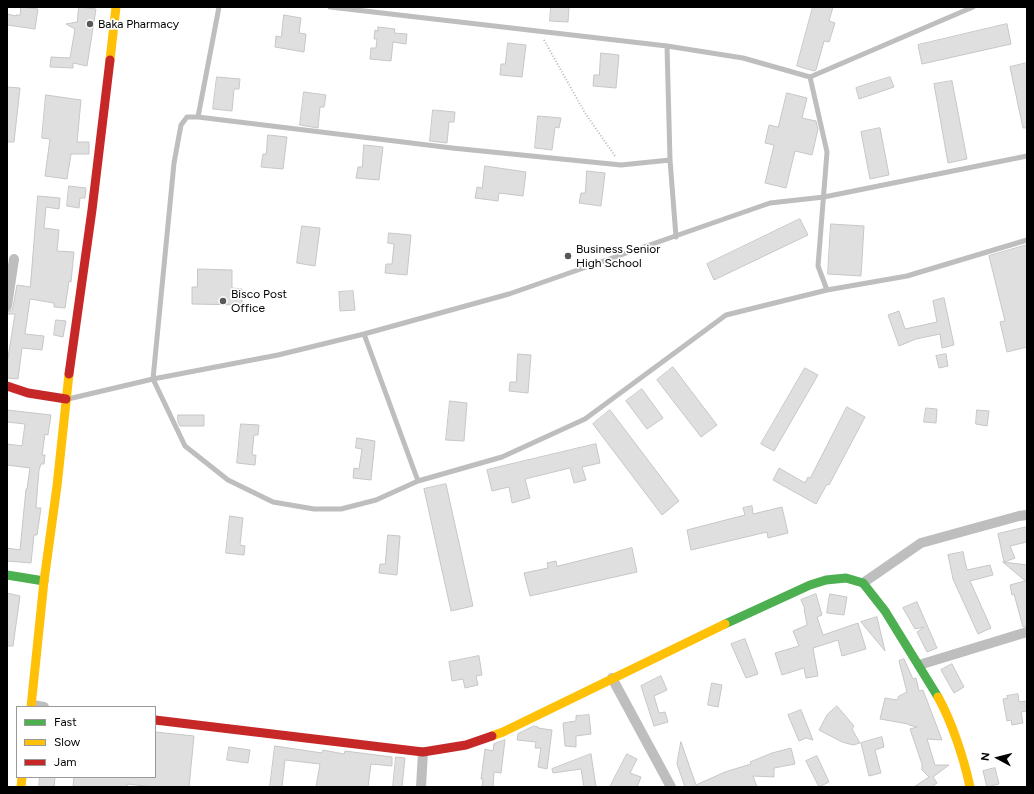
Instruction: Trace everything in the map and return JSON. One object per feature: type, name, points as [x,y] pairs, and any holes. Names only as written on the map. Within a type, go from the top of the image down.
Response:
[{"type":"street","points":[[32,706],[44,581],[57,486],[66,399],[92,210],[116,7]]},
{"type":"street","points":[[7,306],[14,259]]},
{"type":"street","points":[[7,386],[28,393],[66,399]]},
{"type":"street","points":[[863,583],[921,543],[1019,516],[1027,516]]},
{"type":"street","points":[[7,575],[44,581]]},
{"type":"street","points":[[156,720],[423,752],[466,744],[503,732],[754,610],[810,585],[826,580],[840,578],[863,583],[885,611],[942,706],[955,737],[967,772],[970,787]]},
{"type":"street","points":[[918,666],[1027,632]]},
{"type":"street","points":[[612,678],[671,787]]},
{"type":"street","points":[[421,787],[423,752]]},
{"type":"lane","points":[[198,117],[219,7]]},
{"type":"lane","points":[[330,7],[667,46],[743,58],[810,77],[973,7]]},
{"type":"lane","points":[[667,46],[670,160],[676,237]]},
{"type":"lane","points":[[810,77],[827,152],[818,266],[827,290]]},
{"type":"lane","points":[[670,160],[621,165],[452,148],[198,117],[187,117],[181,125],[174,164],[153,379],[185,446],[228,480],[273,502],[314,509],[341,509],[376,500],[418,481],[502,457],[585,419],[726,315],[827,290],[907,276],[1027,240]]},
{"type":"lane","points":[[66,399],[153,379],[278,355],[364,334],[509,294],[770,203],[824,197],[1027,156]]},
{"type":"lane","points":[[364,334],[418,481]]},
{"type":"path","points":[[538,31],[585,113],[621,165]]},
{"type":"building","points":[[21,7],[38,9],[35,29],[7,25],[7,14],[16,16],[20,15]]},
{"type":"building","points":[[79,7],[96,9],[87,66],[73,63],[73,68],[50,67],[51,57],[70,58],[75,29],[66,24],[77,22]]},
{"type":"building","points":[[551,7],[569,7],[568,22],[550,21]]},
{"type":"building","points":[[813,7],[833,7],[829,21],[835,23],[829,42],[824,41],[816,70],[814,71],[797,66]]},
{"type":"building","points":[[284,15],[301,18],[299,33],[306,34],[304,52],[275,47],[276,36],[281,37]]},
{"type":"building","points":[[1007,24],[1011,44],[922,64],[918,45]]},
{"type":"building","points":[[378,27],[395,29],[394,33],[407,34],[406,44],[393,42],[391,61],[370,59],[371,48],[376,48],[377,39],[374,39],[375,30],[378,31]]},
{"type":"building","points":[[508,43],[526,45],[522,77],[500,75],[501,64],[505,64]]},
{"type":"building","points":[[601,53],[619,55],[616,88],[593,86],[594,75],[599,75]]},
{"type":"building","points":[[1027,63],[1027,128],[1023,128],[1010,67]]},
{"type":"building","points":[[217,77],[240,79],[239,89],[234,89],[232,111],[213,109]]},
{"type":"building","points":[[890,77],[894,87],[859,99],[856,88]]},
{"type":"building","points":[[952,81],[967,159],[948,163],[934,84]]},
{"type":"building","points":[[7,87],[20,88],[14,142],[7,142]]},
{"type":"building","points":[[304,92],[326,95],[324,107],[320,107],[318,128],[300,125]]},
{"type":"building","points":[[787,93],[807,98],[802,118],[816,121],[818,129],[812,155],[795,151],[786,188],[765,183],[774,145],[765,143],[769,125],[778,127]]},
{"type":"building","points":[[46,95],[81,100],[77,142],[89,142],[89,154],[71,154],[67,179],[45,176],[50,139],[42,138]]},
{"type":"building","points":[[433,110],[455,112],[454,122],[449,122],[447,143],[430,141]]},
{"type":"building","points":[[538,116],[561,118],[559,128],[555,127],[552,150],[535,148]]},
{"type":"building","points":[[880,128],[889,175],[870,179],[861,132]]},
{"type":"building","points":[[268,135],[287,137],[283,169],[261,167],[263,154],[266,154]]},
{"type":"building","points":[[364,145],[383,147],[379,180],[356,178],[358,167],[362,167]]},
{"type":"building","points":[[485,166],[526,172],[523,196],[499,193],[498,201],[475,198],[477,187],[482,188]]},
{"type":"building","points":[[587,171],[605,173],[601,206],[579,203],[581,193],[585,193]]},
{"type":"building","points":[[69,186],[86,188],[85,198],[80,198],[79,208],[67,206]]},
{"type":"building","points":[[38,196],[60,198],[59,209],[46,207],[44,228],[59,230],[57,251],[74,252],[71,282],[69,281],[65,308],[54,307],[54,303],[30,299],[25,334],[44,336],[42,350],[22,348],[18,379],[7,378],[7,364],[15,314],[7,314],[7,312],[12,310],[17,285],[30,287]]},
{"type":"building","points":[[800,219],[808,235],[714,280],[707,264]]},
{"type":"building","points":[[831,224],[864,226],[861,276],[828,274]]},
{"type":"building","points":[[302,226],[320,228],[315,266],[297,263]]},
{"type":"building","points":[[389,233],[411,235],[407,275],[385,273],[386,264],[392,264],[394,244],[388,243]]},
{"type":"building","points":[[1027,245],[1027,347],[1007,352],[1000,322],[1005,321],[989,256]]},
{"type":"building","points":[[198,269],[232,270],[232,288],[242,289],[242,305],[192,304],[192,287],[197,287]]},
{"type":"building","points":[[353,291],[355,310],[340,311],[339,292]]},
{"type":"building","points":[[944,298],[954,345],[942,348],[940,334],[916,339],[899,346],[888,315],[899,311],[905,329],[937,322],[933,301]]},
{"type":"building","points":[[56,320],[66,321],[63,337],[54,335]]},
{"type":"building","points":[[518,354],[531,355],[528,393],[509,391],[510,382],[516,382]]},
{"type":"building","points":[[946,354],[948,366],[939,368],[936,356]]},
{"type":"building","points":[[673,367],[717,425],[701,437],[657,380]]},
{"type":"building","points":[[805,368],[818,375],[774,451],[761,444]]},
{"type":"building","points":[[642,389],[663,418],[647,429],[626,401]]},
{"type":"building","points":[[450,401],[467,403],[464,441],[446,440]]},
{"type":"building","points":[[847,407],[865,417],[829,485],[827,484],[816,504],[773,480],[779,468],[805,483],[808,477],[810,478]]},
{"type":"building","points":[[926,408],[937,409],[936,423],[924,422]]},
{"type":"building","points":[[7,410],[51,415],[48,435],[45,434],[42,455],[45,455],[44,464],[41,464],[39,470],[36,508],[41,508],[37,535],[34,535],[31,563],[7,561],[7,548],[20,550],[26,489],[30,468],[7,465],[7,444],[22,446],[25,424],[7,422]]},
{"type":"building","points":[[610,410],[679,501],[662,515],[593,424]]},
{"type":"building","points":[[977,410],[989,411],[987,426],[976,424]]},
{"type":"building","points":[[178,415],[204,415],[204,426],[180,426],[178,422]]},
{"type":"building","points":[[241,424],[259,425],[258,435],[254,435],[252,455],[256,455],[255,465],[237,463]]},
{"type":"building","points":[[357,438],[375,441],[371,480],[353,478],[354,468],[359,469],[362,449],[356,448]]},
{"type":"building","points":[[596,444],[600,463],[582,467],[586,480],[574,483],[570,468],[525,479],[530,498],[512,503],[509,487],[492,491],[487,470]]},
{"type":"building","points":[[446,484],[473,606],[451,611],[424,489]]},
{"type":"building","points":[[752,506],[753,514],[782,507],[788,533],[768,538],[767,532],[691,550],[687,530],[745,515],[743,508]]},
{"type":"building","points":[[230,516],[243,518],[240,545],[245,546],[244,555],[226,553]]},
{"type":"building","points":[[1027,527],[1027,542],[1010,546],[1015,558],[1004,562],[998,534]]},
{"type":"building","points":[[388,535],[400,536],[397,575],[379,573],[380,564],[385,564]]},
{"type":"building","points":[[632,548],[637,572],[530,596],[524,573],[548,568],[547,563],[556,561],[557,566]]},
{"type":"building","points":[[963,552],[967,570],[990,565],[993,575],[970,581],[991,628],[978,634],[953,579],[948,555]]},
{"type":"building","points":[[1003,562],[1027,565],[1027,626],[1023,627],[1010,585],[1025,581]]},
{"type":"building","points":[[7,593],[20,596],[13,646],[7,646]]},
{"type":"building","points":[[816,594],[822,615],[817,617],[823,635],[858,623],[866,649],[842,656],[838,640],[813,648],[818,676],[806,678],[804,668],[782,675],[775,653],[799,646],[793,631],[807,625],[805,609],[801,600]]},
{"type":"building","points":[[830,594],[847,597],[844,615],[827,613]]},
{"type":"building","points":[[917,602],[937,648],[927,652],[917,632],[924,627],[915,629],[903,608]]},
{"type":"building","points":[[877,617],[885,651],[861,622]]},
{"type":"building","points":[[745,639],[758,674],[746,678],[731,644]]},
{"type":"building","points":[[479,656],[482,675],[476,676],[478,685],[465,688],[463,679],[452,681],[449,662]]},
{"type":"building","points":[[904,659],[913,679],[916,678],[919,691],[923,690],[942,740],[927,739],[935,765],[949,765],[933,777],[937,783],[932,787],[914,787],[929,777],[922,770],[922,764],[910,729],[917,727],[880,719],[885,698],[897,700],[899,696],[907,692],[899,661]]},
{"type":"building","points":[[952,664],[964,687],[954,693],[941,670]]},
{"type":"building","points":[[661,676],[667,690],[654,696],[659,713],[665,712],[668,722],[654,726],[641,686]]},
{"type":"building","points":[[712,683],[722,685],[718,707],[708,705]]},
{"type":"building","points":[[1018,694],[1019,702],[1027,701],[1027,711],[1021,712],[1023,723],[1012,725],[1011,720],[1007,721],[1003,699],[1008,698],[1007,696]]},
{"type":"building","points":[[837,706],[854,726],[852,729],[860,743],[853,745],[842,742],[819,730],[827,715]]},
{"type":"building","points":[[801,710],[813,740],[806,738],[799,741],[788,715]]},
{"type":"building","points":[[589,715],[591,734],[576,736],[576,747],[565,746],[563,723],[576,721],[576,716]]},
{"type":"building","points":[[534,726],[552,730],[547,769],[538,767],[541,748],[535,748],[536,742],[517,740],[518,734]]},
{"type":"building","points":[[156,732],[194,736],[189,787],[155,787],[127,784],[127,787],[73,787],[74,778],[156,778]]},
{"type":"building","points":[[882,737],[884,747],[875,750],[881,773],[869,776],[861,743]]},
{"type":"building","points":[[505,740],[501,773],[494,772],[493,787],[482,787],[483,779],[481,779],[485,749],[493,751],[494,744]]},
{"type":"building","points":[[681,742],[696,785],[725,772],[751,764],[750,762],[772,753],[791,748],[795,764],[774,768],[774,777],[753,776],[757,787],[685,787],[677,764]]},
{"type":"building","points":[[275,746],[322,753],[323,750],[344,754],[345,751],[392,757],[392,766],[371,764],[368,787],[316,787],[320,764],[285,760],[282,787],[270,787]]},
{"type":"building","points":[[229,747],[250,750],[248,763],[227,760]]},
{"type":"building","points":[[591,754],[596,787],[584,787],[581,769],[553,773],[552,769]]},
{"type":"building","points":[[627,754],[637,759],[630,773],[641,777],[637,787],[610,787]]},
{"type":"building","points":[[817,756],[829,782],[819,787],[806,761]]},
{"type":"building","points":[[396,757],[405,758],[402,787],[393,787]]},
{"type":"building","points":[[995,768],[999,784],[987,787],[983,771]]},
{"type":"building","points":[[40,778],[55,778],[54,787],[39,787]]},
{"type":"traffic: fast","points":[[7,575],[44,581]]},
{"type":"traffic: fast","points":[[725,624],[810,585],[826,580],[846,578],[863,583],[885,611],[938,697]]},
{"type":"traffic: slow","points":[[110,60],[116,7]]},
{"type":"traffic: slow","points":[[31,706],[44,581],[57,486],[69,374]]},
{"type":"traffic: slow","points":[[492,736],[725,624]]},
{"type":"traffic: slow","points":[[938,697],[957,741],[970,787]]},
{"type":"traffic: slow","points":[[21,787],[22,778]]},
{"type":"traffic: jam","points":[[69,374],[92,210],[110,60]]},
{"type":"traffic: jam","points":[[7,386],[28,393],[66,399]]},
{"type":"traffic: jam","points":[[156,720],[423,752],[466,745],[492,736]]},
{"type":"place","name":"Baka Pharmacy","points":[[90,24]]},
{"type":"place","name":"Business Senior High School","points":[[568,256]]},
{"type":"place","name":"Bisco Post Office","points":[[223,301]]}]
